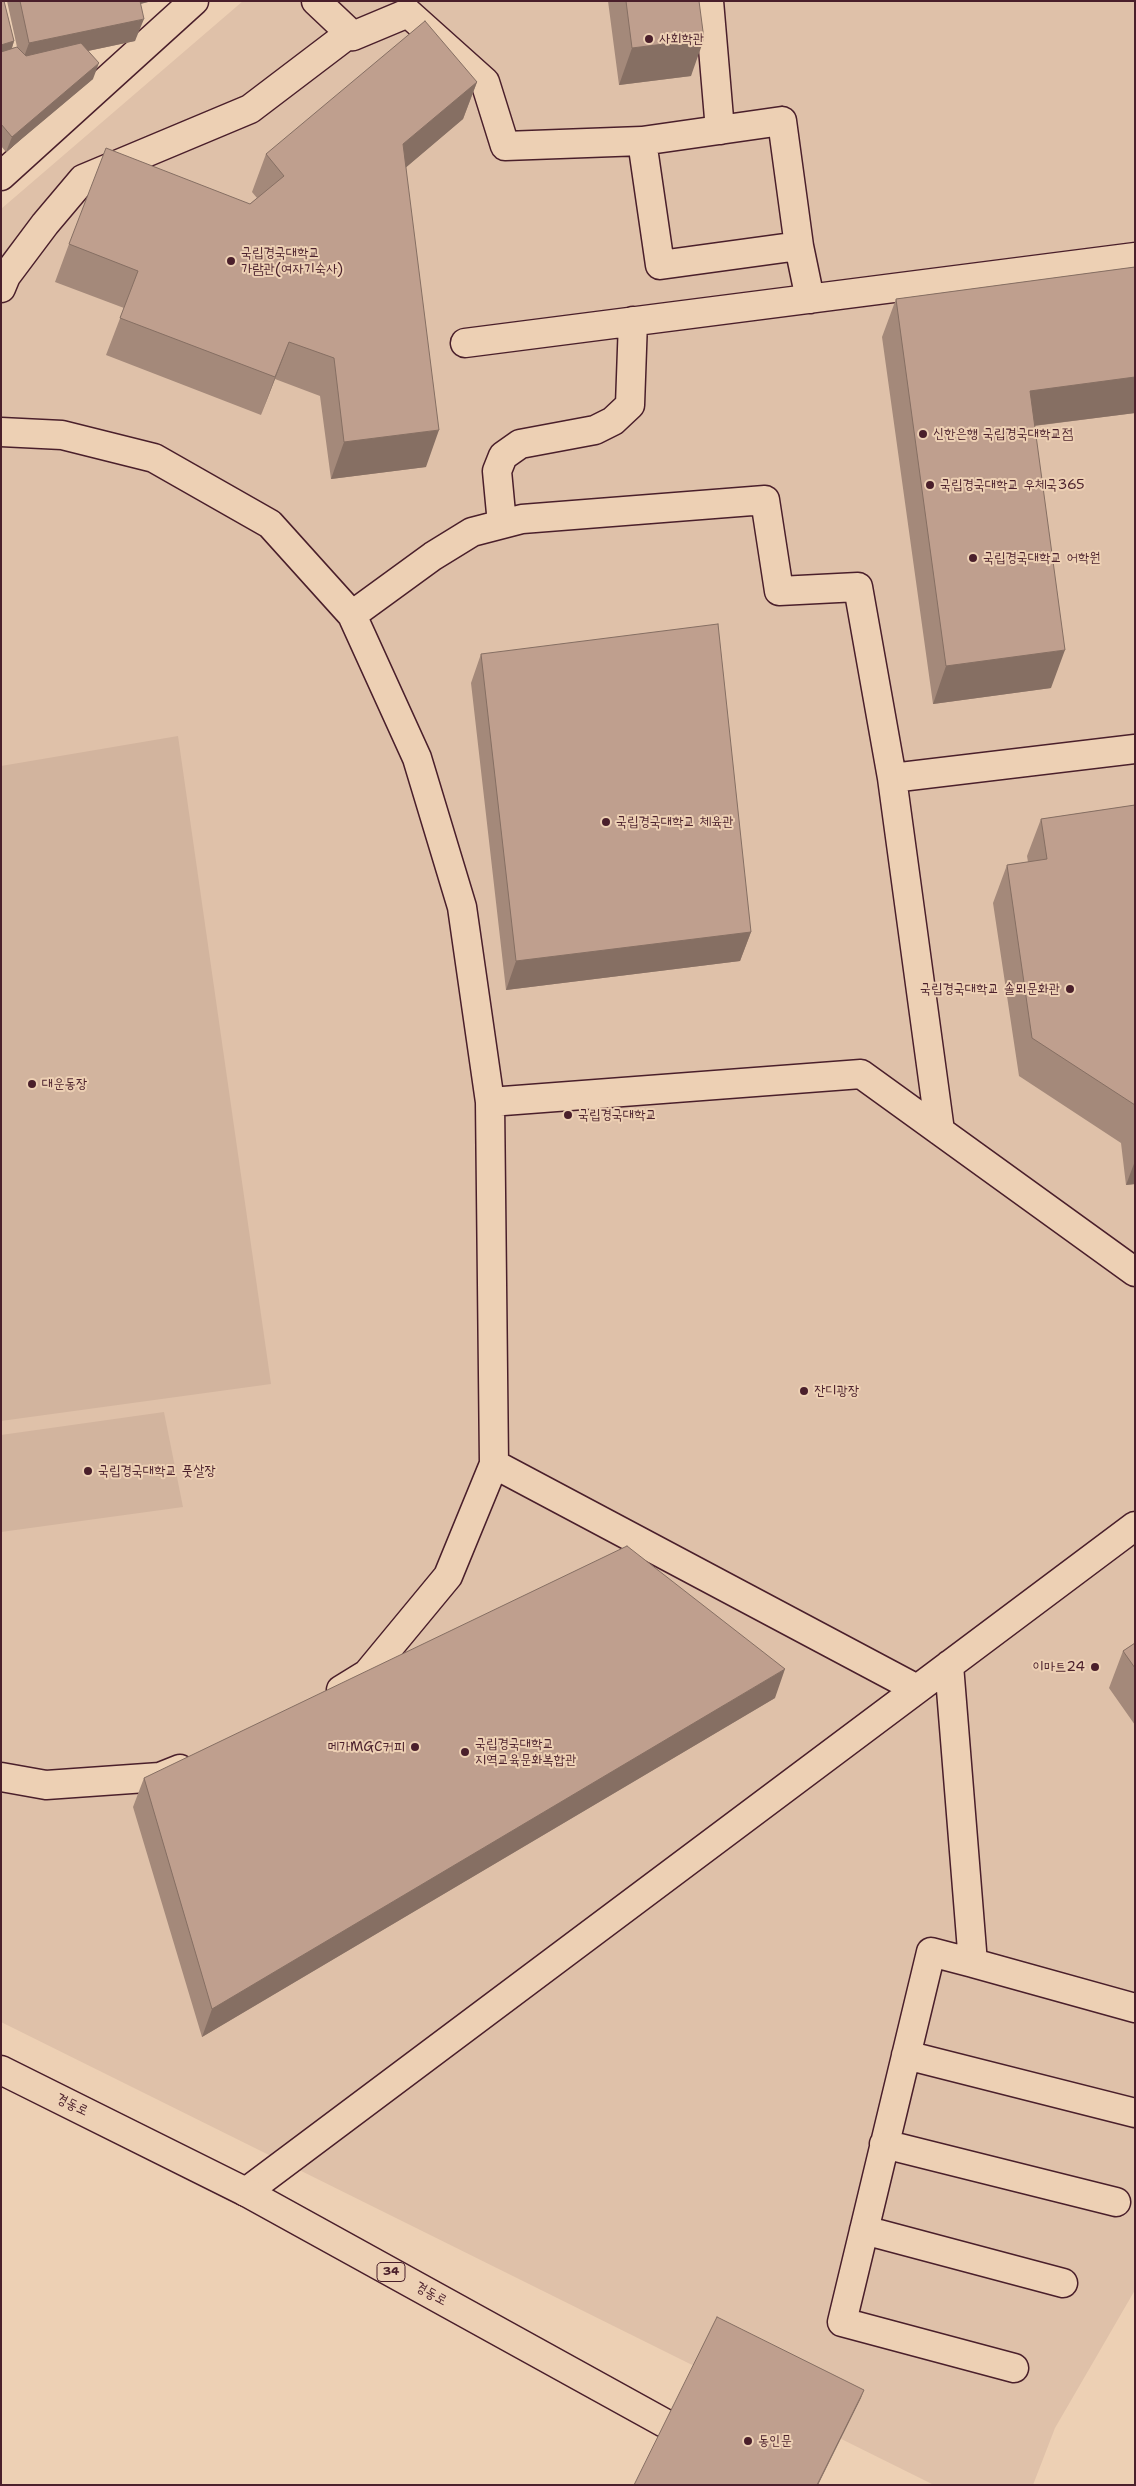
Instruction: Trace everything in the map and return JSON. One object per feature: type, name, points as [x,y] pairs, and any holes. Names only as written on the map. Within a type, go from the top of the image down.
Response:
[{"type":"main road","points":[[1,176],[194,1]]},
{"type":"main road","points":[[316,1],[353,36],[411,7],[485,82],[505,146],[642,140],[782,121],[799,246],[810,299]]},
{"type":"main road","points":[[709,1],[720,130]]},
{"type":"main road","points":[[1,288],[6,276],[44,224],[83,179],[250,109],[350,33]]},
{"type":"main road","points":[[642,140],[660,265],[799,246]]},
{"type":"main road","points":[[465,343],[1135,256]]},
{"type":"main road","points":[[502,524],[497,471],[503,456],[520,444],[595,430],[613,420],[630,405],[633,321]]},
{"type":"main road","points":[[1,432],[62,435],[154,458],[270,524],[352,615],[417,758],[462,907],[490,1102],[494,1464],[448,1576],[367,1674],[321,1704]]},
{"type":"main road","points":[[352,615],[432,556],[472,532],[522,519],[765,500],[779,592],[858,588],[892,778],[940,1131]]},
{"type":"main road","points":[[892,778],[1135,748]]},
{"type":"main road","points":[[490,1102],[861,1074],[1135,1272]]},
{"type":"main road","points":[[494,1464],[917,1689]]},
{"type":"main road","points":[[246,2192],[1135,1526]]},
{"type":"main road","points":[[949,1665],[973,1963]]},
{"type":"main road","points":[[1,1777],[46,1785],[160,1777],[204,1760]]},
{"type":"main road","points":[[1014,2368],[842,2322],[931,1952],[1135,2008]]},
{"type":"main road","points":[[906,2055],[1135,2113]]},
{"type":"main road","name":"경동로","points":[[1,2070],[246,2192],[715,2451]]},
{"type":"main road","points":[[884,2144],[1116,2202]]},
{"type":"main road","points":[[864,2230],[1063,2283]]},
{"type":"shaded area","name":"국립경국대학교","points":[[243,1],[1135,1],[1135,2290],[1055,2428],[1033,2485],[934,2485],[1,2022],[1,209]]},
{"type":"shaded area","points":[[178,736],[271,1384],[1,1421],[1,766]]},
{"type":"shaded area","name":"국립경국대학교 풋살장","points":[[164,1412],[183,1507],[1,1532],[1,1435]]},
{"type":"building","points":[[1,1],[4,1],[14,41],[1,45]]},
{"type":"building","points":[[20,1],[140,1],[144,19],[29,43]]},
{"type":"building","points":[[626,1],[699,1],[704,39],[632,48]]},
{"type":"building","name":"국립경국대학교 가람관(여자기숙사)","points":[[425,21],[477,82],[403,144],[439,430],[344,442],[334,358],[289,342],[275,377],[120,318],[138,271],[69,244],[106,148],[250,204],[284,176],[266,154]]},
{"type":"building","points":[[81,43],[99,63],[12,137],[1,124],[1,52],[17,47],[26,56]]},
{"type":"building","name":"국립경국대학교 어학원","points":[[1135,267],[1135,377],[1030,391],[1065,650],[946,666],[896,299]]},
{"type":"building","name":"국립경국대학교 체육관","points":[[718,624],[751,932],[516,961],[481,654]]},
{"type":"building","name":"국립경국대학교 솔뫼문화관","points":[[1135,805],[1135,1105],[1032,1038],[1007,865],[1047,859],[1041,819]]},
{"type":"building","name":"국립경국대학교 지역교육문화복합관","points":[[627,1546],[785,1669],[212,2009],[144,1778]]},
{"type":"building","points":[[1135,1643],[1135,1668],[1123,1651]]},
{"type":"building","name":"동인문","points":[[717,2317],[864,2390],[817,2485],[634,2485]]},
{"type":"place","name":"사회학관","points":[[649,39]]},
{"type":"place","name":"국립경국대학교 가람관(여자기숙사)","points":[[231,261]]},
{"type":"place","name":"신한은행 국립경국대학교점","points":[[923,434]]},
{"type":"place","name":"국립경국대학교 우체국365","points":[[930,485]]},
{"type":"place","name":"국립경국대학교 어학원","points":[[973,558]]},
{"type":"place","name":"국립경국대학교 체육관","points":[[606,822]]},
{"type":"place","name":"국립경국대학교 솔뫼문화관","points":[[1070,989]]},
{"type":"place","name":"대운동장","points":[[32,1084]]},
{"type":"place","name":"국립경국대학교","points":[[568,1115]]},
{"type":"place","name":"잔디광장","points":[[804,1391]]},
{"type":"place","name":"국립경국대학교 풋살장","points":[[88,1471]]},
{"type":"place","name":"이마트24","points":[[1095,1667]]},
{"type":"place","name":"메가MGC커피","points":[[415,1747]]},
{"type":"place","name":"국립경국대학교 지역교육문화복합관","points":[[465,1752]]},
{"type":"place","name":"동인문","points":[[748,2441]]}]
